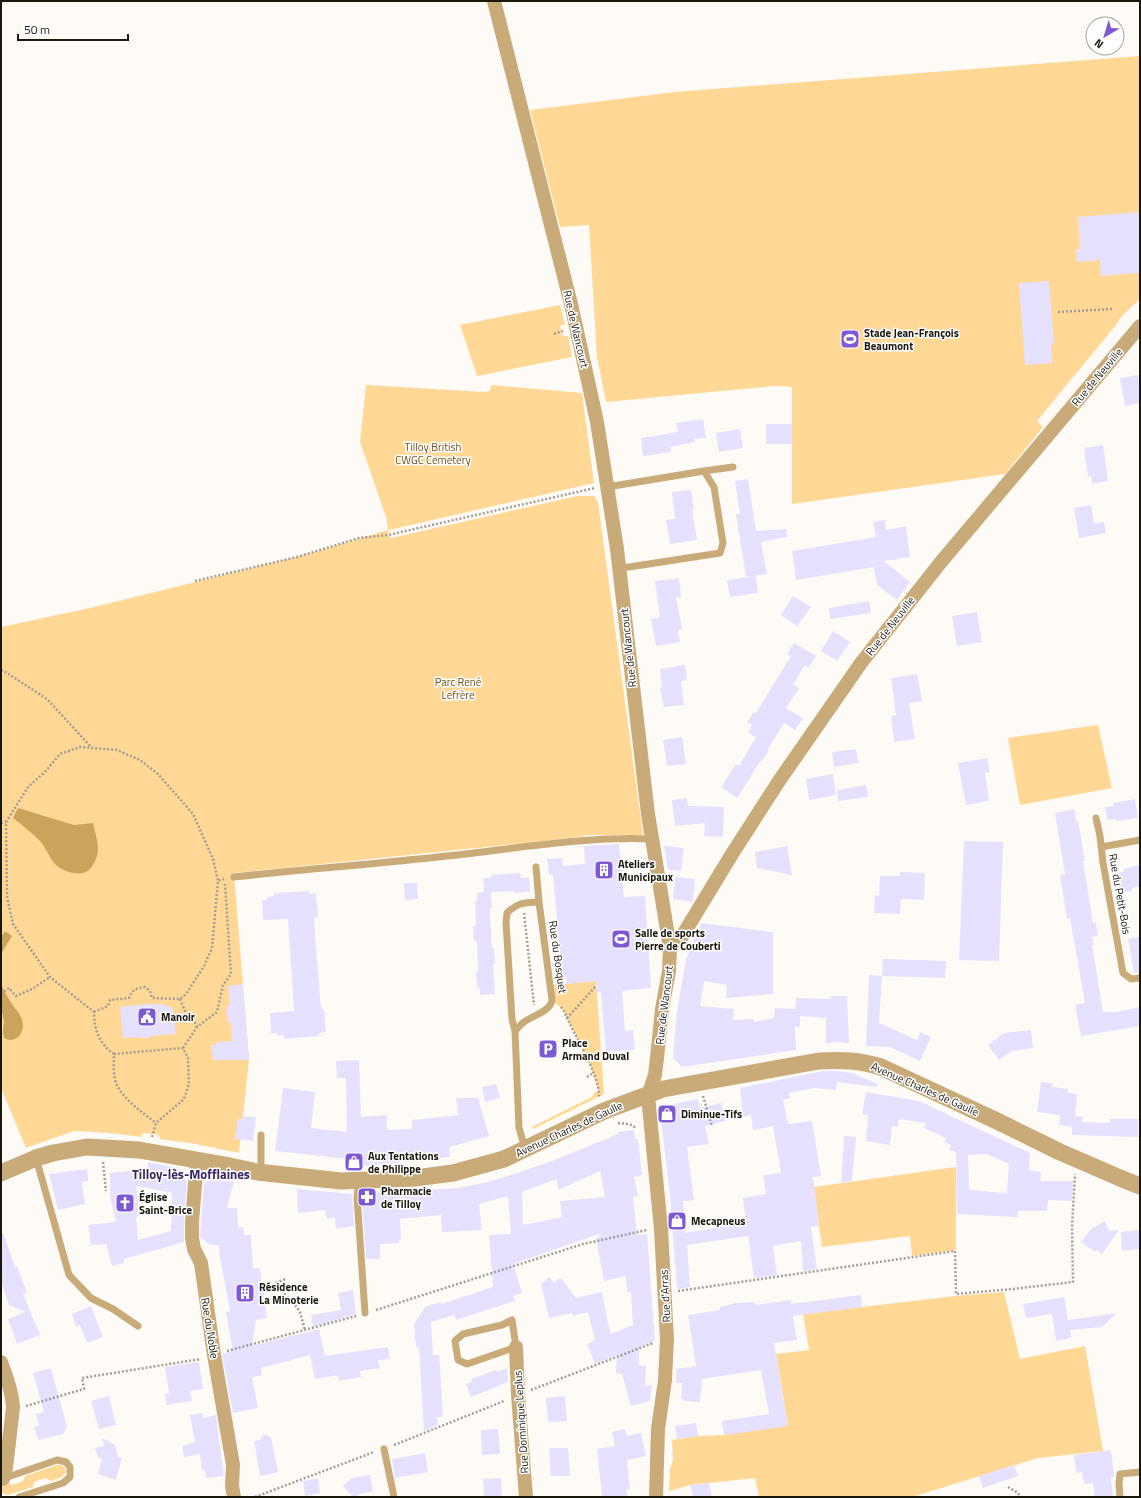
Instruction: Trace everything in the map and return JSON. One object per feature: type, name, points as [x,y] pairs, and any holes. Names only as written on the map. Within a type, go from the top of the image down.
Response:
[{"type":"street","name":"Rue de Wancourt","points":[[494,1],[587,372],[597,422],[617,549],[618,568],[652,839],[670,948],[669,971],[662,1009],[655,1075],[648,1096]]},
{"type":"street","name":"Rue de Neuville","points":[[670,948],[681,938],[779,781],[861,663],[941,562],[1140,326]]},
{"type":"street","name":"Avenue Charles de Gaulle","points":[[1,1173],[36,1158],[74,1149],[101,1148],[131,1149],[261,1172],[324,1180],[359,1181],[415,1178],[453,1173],[504,1159],[604,1111],[663,1090],[819,1061],[843,1060],[863,1061],[881,1067],[1079,1160],[1140,1186]]},
{"type":"street","name":"Rue d'Arras","points":[[648,1096],[661,1229],[667,1338],[665,1380],[658,1430],[656,1497]]},
{"type":"street","name":"Rue du Noble","points":[[198,1160],[192,1222],[192,1238],[194,1249],[201,1263],[214,1355],[234,1465],[232,1486],[234,1497]]},
{"type":"street","name":"Rue Dominique Leplus","points":[[516,1347],[526,1497]]},
{"type":"street","points":[[1,1362],[13,1398],[6,1468],[2,1479]]},
{"type":"lane","points":[[607,487],[732,467]]},
{"type":"lane","points":[[618,568],[720,553],[723,543],[714,487],[704,471]]},
{"type":"lane","name":"Rue du Petit-Bois","points":[[1096,818],[1123,974],[1131,980],[1140,978]]},
{"type":"lane","points":[[234,877],[448,856],[586,840],[652,839]]},
{"type":"lane","points":[[1101,847],[1140,840]]},
{"type":"lane","name":"Rue du Bosquet","points":[[515,1031],[524,1022],[552,1004],[536,867]]},
{"type":"lane","points":[[525,1148],[519,1128],[515,1031],[512,1019],[506,922],[507,913],[516,905],[522,903],[539,902]]},
{"type":"lane","points":[[261,1135],[261,1172]]},
{"type":"lane","points":[[36,1158],[69,1275],[90,1298],[113,1309],[138,1326]]},
{"type":"lane","points":[[359,1181],[358,1197],[365,1313]]},
{"type":"lane","points":[[512,1320],[516,1347],[467,1364],[458,1360],[455,1341],[463,1334],[502,1325],[512,1320]]},
{"type":"lane","points":[[384,1449],[394,1497]]},
{"type":"lane","points":[[2,1479],[57,1460],[66,1462],[70,1467],[70,1477],[63,1483],[19,1497]]},
{"type":"lane","points":[[1120,1497],[1120,1474],[1140,1472]]},
{"type":"path","points":[[1058,312],[1112,309]]},
{"type":"path","points":[[195,581],[297,557],[358,538],[388,535],[596,488],[607,487]]},
{"type":"path","points":[[1,670],[47,699],[92,748]]},
{"type":"path","points":[[80,747],[117,750],[140,760],[158,774],[193,814],[213,859],[218,881],[212,948],[204,966],[186,994],[180,999],[152,998],[150,991],[145,987],[137,988],[129,998],[110,1000],[108,1006],[94,1012],[50,977],[13,924],[6,897],[6,822],[28,787],[44,773],[60,754],[80,747]]},
{"type":"path","points":[[1,823],[6,822]]},
{"type":"path","points":[[183,1048],[197,1027],[217,1012],[223,985],[231,974],[225,879],[218,881]]},
{"type":"path","points":[[522,903],[535,1016]]},
{"type":"path","points":[[1,994],[9,988],[16,996],[32,989],[50,977]]},
{"type":"path","points":[[567,1018],[596,986]]},
{"type":"path","points":[[180,999],[186,1011],[192,1016],[197,1027]]},
{"type":"path","points":[[552,1000],[564,1011],[593,1073],[598,1086],[598,1097],[608,1125],[628,1124],[634,1126],[639,1132],[651,1131]]},
{"type":"path","points":[[94,1012],[94,1023],[100,1042],[114,1054],[183,1048]]},
{"type":"path","points":[[573,1047],[580,1044]]},
{"type":"path","points":[[150,1152],[151,1138],[156,1123],[184,1099],[189,1084],[188,1058],[183,1048]]},
{"type":"path","points":[[114,1054],[115,1081],[134,1106],[156,1123]]},
{"type":"path","points":[[587,1077],[593,1073]]},
{"type":"path","points":[[700,1082],[712,1126]]},
{"type":"path","points":[[101,1148],[106,1191]]},
{"type":"path","points":[[675,1295],[676,1291],[955,1250],[956,1294],[1012,1290],[1073,1282],[1072,1227],[1075,1174],[1079,1160]]},
{"type":"path","points":[[13,1407],[24,1407],[84,1389],[82,1378],[205,1358],[365,1313],[583,1244],[648,1230],[661,1229]]},
{"type":"path","points":[[285,1280],[276,1283],[276,1286],[293,1302],[300,1312],[305,1330]]},
{"type":"path","points":[[254,1497],[384,1449],[518,1395],[667,1338]]},
{"type":"path","points":[[1008,1487],[1018,1493],[1020,1497]]},
{"type":"green space","name":"Stade Jean-François Beaumont","points":[[1140,56],[1140,299],[1121,317],[1037,421],[1043,427],[1005,474],[792,504],[792,387],[775,386],[606,402],[597,357],[589,225],[560,227],[530,110],[675,92]]},
{"type":"green space","points":[[560,305],[565,324],[560,326],[563,336],[568,336],[572,357],[477,376],[460,325]]},
{"type":"green space","name":"Parc René Lefrère","points":[[366,385],[484,392],[490,391],[491,385],[582,393],[594,483],[389,530],[388,535],[391,538],[577,496],[594,496],[598,502],[643,835],[592,835],[234,873],[249,1060],[239,1153],[191,1143],[160,1139],[158,1135],[145,1133],[142,1134],[142,1137],[74,1131],[26,1148],[1,1088],[1,627],[90,608],[297,557],[388,530],[386,517],[360,442]]},
{"type":"green space","points":[[1098,725],[1112,788],[1020,805],[1008,738]]},
{"type":"green space","points":[[596,981],[604,1094],[533,1129],[532,1127],[592,1097],[595,1092],[599,1092],[591,1068],[564,1011],[552,1000],[550,985]]},
{"type":"green space","points":[[956,1167],[956,1250],[912,1256],[910,1236],[822,1247],[814,1187]]},
{"type":"green space","points":[[1004,1292],[1020,1359],[1085,1346],[1103,1451],[1038,1458],[912,1497],[759,1497],[755,1478],[690,1485],[669,1491],[670,1469],[673,1460],[672,1440],[697,1436],[724,1435],[788,1425],[776,1354],[809,1350],[803,1314],[955,1296]]},
{"type":"green space","points":[[61,1465],[65,1468],[66,1472],[63,1476],[51,1481],[45,1478],[34,1482],[33,1487],[8,1495],[1,1493],[1,1484],[6,1482],[12,1485],[23,1481],[25,1476]]},
{"type":"shaded area","points":[[18,808],[74,825],[93,823],[98,852],[97,858],[90,869],[87,872],[78,874],[68,872],[56,865],[39,840],[13,818]]},
{"type":"shaded area","points":[[5,931],[12,936],[1,954],[1,937]]},
{"type":"shaded area","points":[[1,985],[19,1013],[23,1025],[23,1029],[19,1036],[12,1040],[4,1038],[4,1021],[1,1008]]},
{"type":"building","points":[[1140,212],[1140,273],[1101,276],[1100,260],[1077,262],[1076,250],[1080,249],[1078,217]]},
{"type":"building","points":[[1049,281],[1054,344],[1051,344],[1052,363],[1025,365],[1019,283]]},
{"type":"building","points":[[1138,375],[1140,386],[1140,403],[1125,406],[1120,378]]},
{"type":"building","points":[[703,419],[706,438],[694,439],[695,442],[670,447],[671,452],[643,456],[641,438],[678,432],[676,423]]},
{"type":"building","points":[[766,424],[792,424],[792,444],[766,444]]},
{"type":"building","points":[[740,429],[743,448],[719,452],[716,433]]},
{"type":"building","points":[[1103,445],[1108,481],[1092,484],[1091,476],[1088,477],[1084,448]]},
{"type":"building","points":[[748,479],[756,531],[786,529],[787,537],[761,542],[767,574],[746,577],[736,514],[740,514],[735,481]]},
{"type":"building","points":[[691,490],[694,509],[692,510],[697,540],[670,544],[666,520],[675,519],[672,492]]},
{"type":"building","points":[[1091,505],[1094,524],[1104,522],[1106,533],[1079,538],[1074,508]]},
{"type":"building","points":[[885,520],[886,530],[906,526],[910,557],[884,561],[910,582],[897,600],[877,585],[874,567],[796,580],[792,551],[876,537],[873,522]]},
{"type":"building","points":[[756,576],[758,593],[730,597],[727,580]]},
{"type":"building","points":[[679,578],[681,597],[676,598],[682,629],[678,630],[680,642],[656,646],[651,619],[660,617],[655,581]]},
{"type":"building","points":[[793,596],[811,607],[797,626],[781,615]]},
{"type":"building","points":[[869,601],[871,613],[830,619],[829,608]]},
{"type":"building","points":[[977,612],[982,642],[957,646],[952,616]]},
{"type":"building","points":[[833,631],[850,642],[837,661],[821,651]]},
{"type":"building","points":[[794,643],[816,656],[808,668],[805,665],[793,685],[799,688],[786,708],[803,718],[795,730],[784,723],[768,749],[769,750],[737,798],[721,787],[736,764],[739,766],[756,737],[748,732],[752,725],[747,722],[754,712],[756,713],[791,656],[787,654]]},
{"type":"building","points":[[685,665],[687,680],[681,681],[684,705],[664,707],[660,688],[662,688],[660,669]]},
{"type":"building","points":[[917,674],[922,701],[909,703],[915,739],[894,742],[891,716],[896,715],[891,678]]},
{"type":"building","points":[[682,737],[686,764],[667,766],[663,740]]},
{"type":"building","points":[[856,749],[858,763],[834,767],[832,752]]},
{"type":"building","points":[[987,758],[990,772],[985,773],[989,801],[966,805],[958,763]]},
{"type":"building","points":[[833,774],[836,795],[809,800],[806,779]]},
{"type":"building","points":[[866,785],[868,797],[838,801],[837,790]]},
{"type":"building","points":[[687,798],[688,806],[724,807],[723,837],[704,836],[705,823],[675,826],[672,800]]},
{"type":"building","points":[[1135,799],[1138,818],[1116,821],[1116,819],[1107,820],[1105,807],[1114,806],[1113,803]]},
{"type":"building","points":[[1074,809],[1076,821],[1078,821],[1085,861],[1083,861],[1093,923],[1096,923],[1098,936],[1092,937],[1094,945],[1092,945],[1103,1012],[1116,1012],[1140,1007],[1140,1026],[1081,1036],[1075,1005],[1085,1003],[1070,918],[1067,919],[1060,875],[1065,874],[1055,813]]},
{"type":"building","points":[[964,841],[1003,842],[999,961],[959,960]]},
{"type":"building","points":[[619,844],[624,897],[645,896],[651,988],[622,991],[625,1031],[633,1030],[635,1050],[606,1052],[601,992],[597,992],[596,981],[567,984],[566,977],[562,977],[553,875],[549,875],[547,859],[562,858],[563,866],[585,864],[584,846]]},
{"type":"building","points":[[664,846],[684,848],[681,871],[668,870]]},
{"type":"building","points":[[787,846],[792,875],[757,868],[755,852]]},
{"type":"building","points":[[1140,865],[1140,886],[1132,888],[1132,891],[1120,893],[1116,873],[1124,872],[1123,869]]},
{"type":"building","points":[[900,872],[925,873],[924,900],[901,899],[900,914],[874,913],[875,895],[879,896],[880,876],[900,876]]},
{"type":"building","points":[[520,873],[521,878],[529,877],[530,892],[491,892],[492,908],[490,908],[490,915],[492,948],[494,948],[495,964],[493,964],[495,994],[480,995],[480,988],[477,988],[476,972],[478,972],[477,941],[474,941],[473,926],[476,926],[475,901],[477,901],[477,893],[484,892],[483,878],[491,878],[491,875]]},
{"type":"building","points":[[675,877],[695,879],[693,902],[673,899]]},
{"type":"building","points":[[404,883],[417,883],[418,899],[405,900]]},
{"type":"building","points":[[309,891],[309,894],[316,893],[318,917],[314,917],[316,947],[321,1009],[324,1009],[326,1032],[319,1033],[319,1036],[284,1039],[284,1035],[277,1036],[277,1033],[271,1033],[270,1013],[294,1011],[288,919],[263,920],[262,900],[267,900],[267,897],[274,896],[274,893]]},
{"type":"building","points":[[701,923],[773,932],[773,994],[726,998],[727,985],[704,981],[700,1006],[734,1009],[733,1020],[753,1019],[754,1022],[774,1018],[775,1008],[795,1009],[796,998],[831,999],[831,996],[847,996],[849,1043],[834,1042],[826,1044],[826,1018],[800,1016],[800,1027],[795,1027],[796,1050],[682,1067],[673,1058],[677,1011],[686,960]]},
{"type":"building","points":[[1140,937],[1140,972],[1134,973],[1128,939]]},
{"type":"building","points":[[883,959],[946,961],[945,978],[882,976]]},
{"type":"building","points":[[869,975],[882,976],[879,1023],[917,1040],[920,1032],[931,1037],[920,1061],[890,1047],[866,1046]]},
{"type":"building","points":[[243,984],[249,1060],[213,1060],[211,1045],[216,1045],[216,1042],[232,1041],[231,1024],[228,1021],[226,1008],[230,1004],[228,986]]},
{"type":"building","name":"Manoir","points":[[162,1004],[173,1009],[176,1034],[150,1036],[150,1038],[123,1038],[120,1007]]},
{"type":"building","points":[[1031,1030],[1033,1048],[1012,1051],[999,1060],[988,1045],[1004,1033]]},
{"type":"building","points":[[359,1060],[361,1117],[387,1115],[387,1130],[412,1129],[412,1120],[458,1115],[456,1098],[478,1098],[489,1136],[449,1147],[450,1157],[366,1166],[348,1164],[348,1159],[275,1151],[283,1088],[315,1092],[311,1128],[347,1132],[346,1078],[337,1078],[336,1061]]},
{"type":"building","points":[[822,1071],[852,1073],[878,1084],[877,1087],[837,1082],[836,1090],[814,1088],[789,1093],[790,1098],[783,1100],[788,1124],[812,1121],[821,1176],[813,1177],[819,1226],[811,1227],[817,1269],[803,1271],[801,1241],[773,1246],[777,1275],[754,1278],[748,1236],[687,1245],[690,1287],[677,1289],[670,1195],[661,1119],[669,1105],[698,1099],[700,1108],[721,1103],[725,1121],[705,1126],[709,1144],[687,1147],[694,1200],[683,1201],[685,1233],[746,1222],[743,1198],[766,1194],[763,1175],[781,1173],[773,1126],[753,1130],[751,1115],[743,1117],[740,1088]]},
{"type":"building","points":[[1041,1082],[1053,1083],[1052,1087],[1068,1089],[1068,1093],[1077,1094],[1075,1116],[1083,1117],[1082,1122],[1110,1123],[1110,1119],[1138,1119],[1138,1137],[1072,1135],[1072,1127],[1059,1125],[1060,1115],[1037,1112]]},
{"type":"building","points":[[496,1084],[500,1098],[485,1102],[482,1087]]},
{"type":"building","points":[[866,1092],[919,1101],[1030,1153],[1029,1170],[1041,1172],[1040,1181],[1073,1181],[1072,1201],[1048,1200],[1047,1211],[1018,1211],[1017,1217],[957,1214],[956,1152],[949,1150],[951,1145],[944,1142],[946,1138],[924,1128],[926,1123],[899,1119],[898,1127],[892,1126],[890,1145],[866,1141],[868,1115],[862,1114]],"holes":[[[986,1154],[1009,1164],[1007,1193],[969,1190],[968,1155]]]},
{"type":"building","points":[[243,1116],[256,1117],[253,1141],[235,1139],[238,1119],[243,1119]]},
{"type":"building","points":[[634,1130],[635,1139],[638,1139],[642,1175],[634,1177],[638,1196],[633,1197],[637,1235],[647,1234],[655,1341],[639,1347],[639,1365],[646,1366],[645,1386],[652,1385],[650,1401],[631,1406],[622,1374],[616,1373],[617,1355],[595,1364],[587,1344],[595,1340],[588,1312],[573,1316],[572,1313],[549,1318],[541,1284],[549,1277],[554,1283],[561,1278],[576,1298],[602,1292],[611,1334],[633,1325],[631,1292],[627,1292],[626,1276],[604,1281],[596,1239],[602,1233],[513,1264],[522,1293],[513,1296],[515,1301],[456,1320],[454,1315],[431,1322],[433,1355],[439,1355],[443,1417],[437,1417],[438,1425],[424,1431],[419,1347],[416,1347],[414,1324],[425,1307],[440,1302],[441,1304],[493,1287],[489,1235],[511,1234],[508,1196],[479,1204],[482,1230],[442,1232],[441,1215],[400,1219],[401,1240],[399,1240],[399,1243],[380,1244],[380,1259],[366,1259],[362,1195],[366,1193],[457,1188],[484,1183],[557,1159],[618,1134],[618,1132]],"holes":[[[600,1171],[605,1197],[560,1201],[562,1217],[523,1225],[522,1192],[557,1179],[558,1190]]]},
{"type":"building","points":[[844,1136],[856,1137],[852,1181],[841,1183]]},
{"type":"building","points":[[148,1162],[177,1168],[187,1181],[184,1242],[124,1259],[124,1263],[112,1266],[106,1244],[91,1245],[88,1225],[116,1222],[110,1197],[110,1173],[147,1169]],"holes":[[[136,1186],[172,1193],[171,1231],[138,1240],[136,1217],[140,1215]]]},
{"type":"building","points":[[87,1169],[88,1181],[82,1182],[85,1204],[58,1210],[49,1174]]},
{"type":"building","points":[[213,1176],[234,1182],[227,1208],[237,1208],[238,1228],[243,1227],[244,1235],[251,1235],[253,1269],[260,1268],[267,1318],[256,1320],[252,1346],[319,1329],[325,1356],[388,1347],[390,1359],[378,1360],[380,1368],[360,1371],[361,1377],[339,1381],[338,1375],[315,1379],[310,1355],[261,1368],[262,1375],[252,1377],[258,1408],[233,1413],[222,1354],[233,1351],[226,1312],[230,1311],[219,1245],[210,1245],[200,1237],[204,1184]]},
{"type":"building","points":[[297,1189],[352,1194],[354,1226],[336,1229],[335,1217],[327,1219],[325,1210],[298,1213]]},
{"type":"building","points":[[1105,1221],[1109,1231],[1119,1230],[1102,1254],[1096,1250],[1095,1252],[1081,1242],[1091,1229]]},
{"type":"building","points":[[1140,1230],[1140,1249],[1122,1251],[1121,1232]]},
{"type":"building","points":[[1,1233],[3,1233],[15,1267],[17,1266],[27,1293],[23,1294],[40,1335],[17,1344],[8,1319],[25,1312],[9,1305],[1,1281]]},
{"type":"building","points":[[353,1290],[356,1314],[313,1327],[311,1315],[341,1310],[338,1293]]},
{"type":"building","points":[[861,1295],[862,1307],[793,1316],[797,1340],[774,1343],[788,1426],[724,1435],[722,1421],[769,1414],[761,1370],[702,1379],[700,1402],[684,1401],[681,1397],[682,1383],[676,1383],[676,1369],[696,1366],[688,1315],[720,1310],[720,1307],[736,1303],[754,1302],[755,1305],[791,1300],[791,1304]]},
{"type":"building","points":[[1064,1297],[1068,1320],[1117,1313],[1102,1327],[1070,1330],[1071,1338],[1056,1341],[1052,1314],[1026,1318],[1023,1304]]},
{"type":"building","points":[[91,1306],[103,1337],[87,1343],[80,1325],[76,1327],[72,1314]]},
{"type":"building","points":[[199,1362],[203,1389],[190,1391],[192,1401],[166,1405],[165,1394],[169,1393],[165,1367]]},
{"type":"building","points":[[51,1368],[67,1427],[63,1434],[38,1440],[34,1427],[39,1425],[36,1414],[44,1412],[33,1373]]},
{"type":"building","points":[[507,1368],[508,1382],[471,1397],[466,1384],[472,1382],[471,1379],[496,1370],[497,1372]]},
{"type":"building","points":[[109,1396],[116,1425],[99,1429],[91,1401]]},
{"type":"building","points":[[565,1396],[567,1421],[548,1422],[546,1398]]},
{"type":"building","points":[[202,1413],[203,1418],[216,1415],[224,1476],[206,1478],[205,1470],[202,1470],[200,1454],[184,1457],[182,1446],[195,1442],[190,1415]]},
{"type":"building","points":[[696,1423],[698,1436],[677,1439],[675,1426]]},
{"type":"building","points":[[498,1429],[500,1454],[482,1455],[481,1430]]},
{"type":"building","points":[[625,1429],[627,1436],[641,1433],[646,1456],[627,1460],[630,1489],[626,1489],[627,1497],[602,1497],[597,1449],[615,1446],[612,1432]]},
{"type":"building","points":[[264,1434],[271,1437],[278,1472],[260,1476],[254,1441],[260,1440]]},
{"type":"building","points":[[102,1438],[115,1445],[118,1457],[122,1458],[116,1480],[98,1474],[102,1459],[98,1457],[95,1448],[104,1446]]},
{"type":"building","points":[[549,1448],[568,1448],[570,1476],[551,1476]]},
{"type":"building","points":[[1111,1450],[1114,1477],[1111,1477],[1113,1497],[1095,1497],[1093,1483],[1084,1484],[1082,1472],[1076,1473],[1074,1455]]},
{"type":"building","points":[[425,1453],[428,1472],[395,1478],[392,1459]]},
{"type":"building","points":[[1014,1465],[1018,1476],[983,1488],[979,1476]]},
{"type":"building","points":[[370,1475],[373,1491],[353,1497],[343,1486],[352,1478]]},
{"type":"building","points":[[318,1478],[320,1493],[305,1496],[303,1481]]},
{"type":"building","points":[[501,1478],[502,1497],[484,1497],[483,1479]]},
{"type":"building","points":[[709,1483],[712,1497],[693,1497],[690,1485]]},
{"type":"place","name":"Stade Jean-François Beaumont","points":[[850,339]]},
{"type":"place","name":"Ateliers Municipaux","points":[[604,870]]},
{"type":"place","name":"Salle de sports Pierre de Couberti","points":[[621,939]]},
{"type":"place","name":"Manoir","points":[[147,1017]]},
{"type":"place","name":"Place Armand Duval","points":[[548,1049]]},
{"type":"place","name":"Diminue-Tifs","points":[[667,1114]]},
{"type":"place","name":"Aux Tentations de Philippe","points":[[354,1162]]},
{"type":"place","name":"Pharmacie de Tilloy","points":[[367,1197]]},
{"type":"place","name":"Église Saint-Brice","points":[[125,1203]]},
{"type":"place","name":"Mecapneus","points":[[677,1221]]},
{"type":"place","name":"Résidence La Minoterie","points":[[245,1293]]},
{"type":"district","name":"Tilloy-lès-Mofflaines","points":[[191,1174]]},
{"type":"park label","name":"Tilloy British CWGC Cemetery","points":[[433,453]]}]
